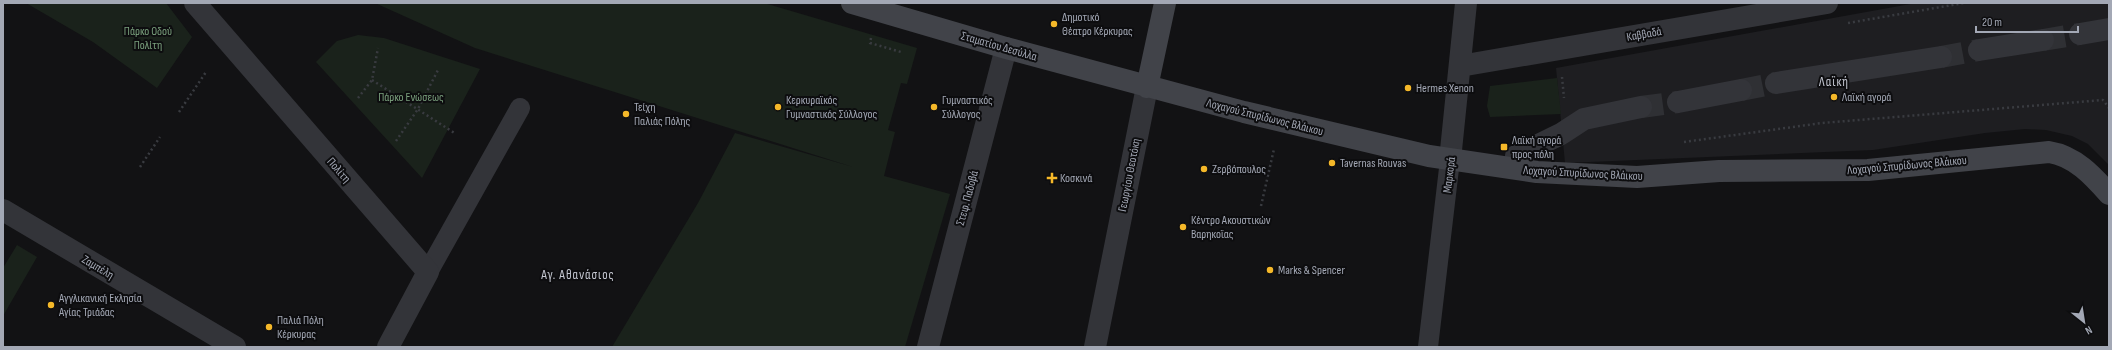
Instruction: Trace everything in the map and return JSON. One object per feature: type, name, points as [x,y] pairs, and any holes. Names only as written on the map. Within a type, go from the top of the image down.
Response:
[{"type":"main road","name":"Σταματίου Δεσύλλα","points":[[852,3],[1147,87]]},
{"type":"main road","name":"Γεωργίου Θεοτόκη","points":[[1147,87],[1165,3]]},
{"type":"main road","name":"Λοχαγού Σπυρίδωνος Βλάικου","points":[[1147,87],[1340,136],[1450,160],[1537,172],[1637,177],[1719,171],[1868,170],[2050,152],[2059,154],[2074,162],[2109,194]]},
{"type":"street","name":"Πολίτη","points":[[195,3],[428,272]]},
{"type":"street","name":"Μαρκορά","points":[[1450,160],[1466,3]]},
{"type":"street","name":"Καββαδά","points":[[1460,66],[1827,3]]},
{"type":"street","points":[[2080,34],[2109,28]]},
{"type":"street","points":[[1979,50],[2043,40]]},
{"type":"street","name":"Στεφ. Παδοβά","points":[[928,347],[1006,48]]},
{"type":"street","points":[[1776,83],[1941,56]]},
{"type":"street","name":"Γεωργίου Θεοτόκη","points":[[1095,347],[1147,87]]},
{"type":"street","points":[[1678,102],[1741,90]]},
{"type":"street","points":[[1516,156],[1561,134],[1584,119],[1641,107]]},
{"type":"street","name":"Ζαμπέλη","points":[[3,210],[226,345]]},
{"type":"street","points":[[388,347],[428,272]]},
{"type":"lane","points":[[428,272],[520,108]]},
{"type":"lane","name":"Μαρκορά","points":[[1428,347],[1450,160]]},
{"type":"path","points":[[872,35],[870,43],[901,52]]},
{"type":"path","points":[[358,98],[372,80],[378,48]]},
{"type":"path","points":[[396,140],[418,109],[439,68]]},
{"type":"path","points":[[179,112],[206,72]]},
{"type":"path","points":[[372,80],[456,134]]},
{"type":"path","points":[[140,167],[160,137]]},
{"type":"path","points":[[1262,206],[1275,143]]},
{"type":"shaded area","name":"Λαϊκή αγορά","points":[[1916,3],[2109,3],[2109,165],[2088,144],[2072,136],[2046,130],[2025,129],[1985,133],[1873,150],[1565,163],[1556,68]]},
{"type":"green space","name":"Πάρκο Οδού Πολίτη","points":[[26,3],[166,3],[192,37],[157,88],[93,42]]},
{"type":"green space","points":[[375,3],[764,3],[917,48],[907,84],[901,83],[888,130],[895,132],[884,176],[950,194],[905,347],[612,347],[698,203],[735,133],[853,167],[475,48]]},
{"type":"green space","name":"Πάρκο Ενώσεως","points":[[358,35],[384,38],[480,69],[422,178],[316,62],[337,41]]},
{"type":"green space","points":[[1557,78],[1561,114],[1490,117],[1487,106],[1490,86]]},
{"type":"green space","points":[[17,245],[37,257],[3,316],[3,268]]},
{"type":"tunnel","points":[[2043,40],[2080,34]]},
{"type":"tunnel","points":[[1941,57],[1979,50]]},
{"type":"tunnel","points":[[1741,90],[1776,83]]},
{"type":"tunnel","points":[[1641,107],[1678,102]]},
{"type":"place","name":"Δημοτικό Θέατρο Κέρκυρας","points":[[1054,24]]},
{"type":"place","name":"Hermes Xenon","points":[[1408,88]]},
{"type":"place","name":"Λαϊκή αγορά","points":[[1834,97]]},
{"type":"place","name":"Κερκυραϊκός Γυμναστικός Σύλλογος","points":[[778,107]]},
{"type":"place","name":"Γυμναστικός Σύλλογος","points":[[934,107]]},
{"type":"place","name":"Τείχη Παλιάς Πόλης","points":[[626,114]]},
{"type":"place","name":"Λαϊκή αγορά προς πόλη","points":[[1504,147]]},
{"type":"place","name":"Tavernas Rouvas","points":[[1332,163]]},
{"type":"place","name":"Ζερβόπουλος","points":[[1204,169]]},
{"type":"place","name":"Κοσκινά","points":[[1052,178]]},
{"type":"place","name":"Κέντρο Ακουστικών Βαρηκοϊας","points":[[1183,227]]},
{"type":"place","name":"Marks & Spencer","points":[[1270,270]]},
{"type":"place","name":"Αγγλικανική Εκλησία Αγίας Τριάδας","points":[[51,305]]},
{"type":"place","name":"Παλιά Πόλη Κέρκυρας","points":[[269,327]]},
{"type":"district","name":"Λαϊκή","points":[[1834,81]]},
{"type":"district","name":"Αγ. Αθανάσιος","points":[[578,274]]}]
